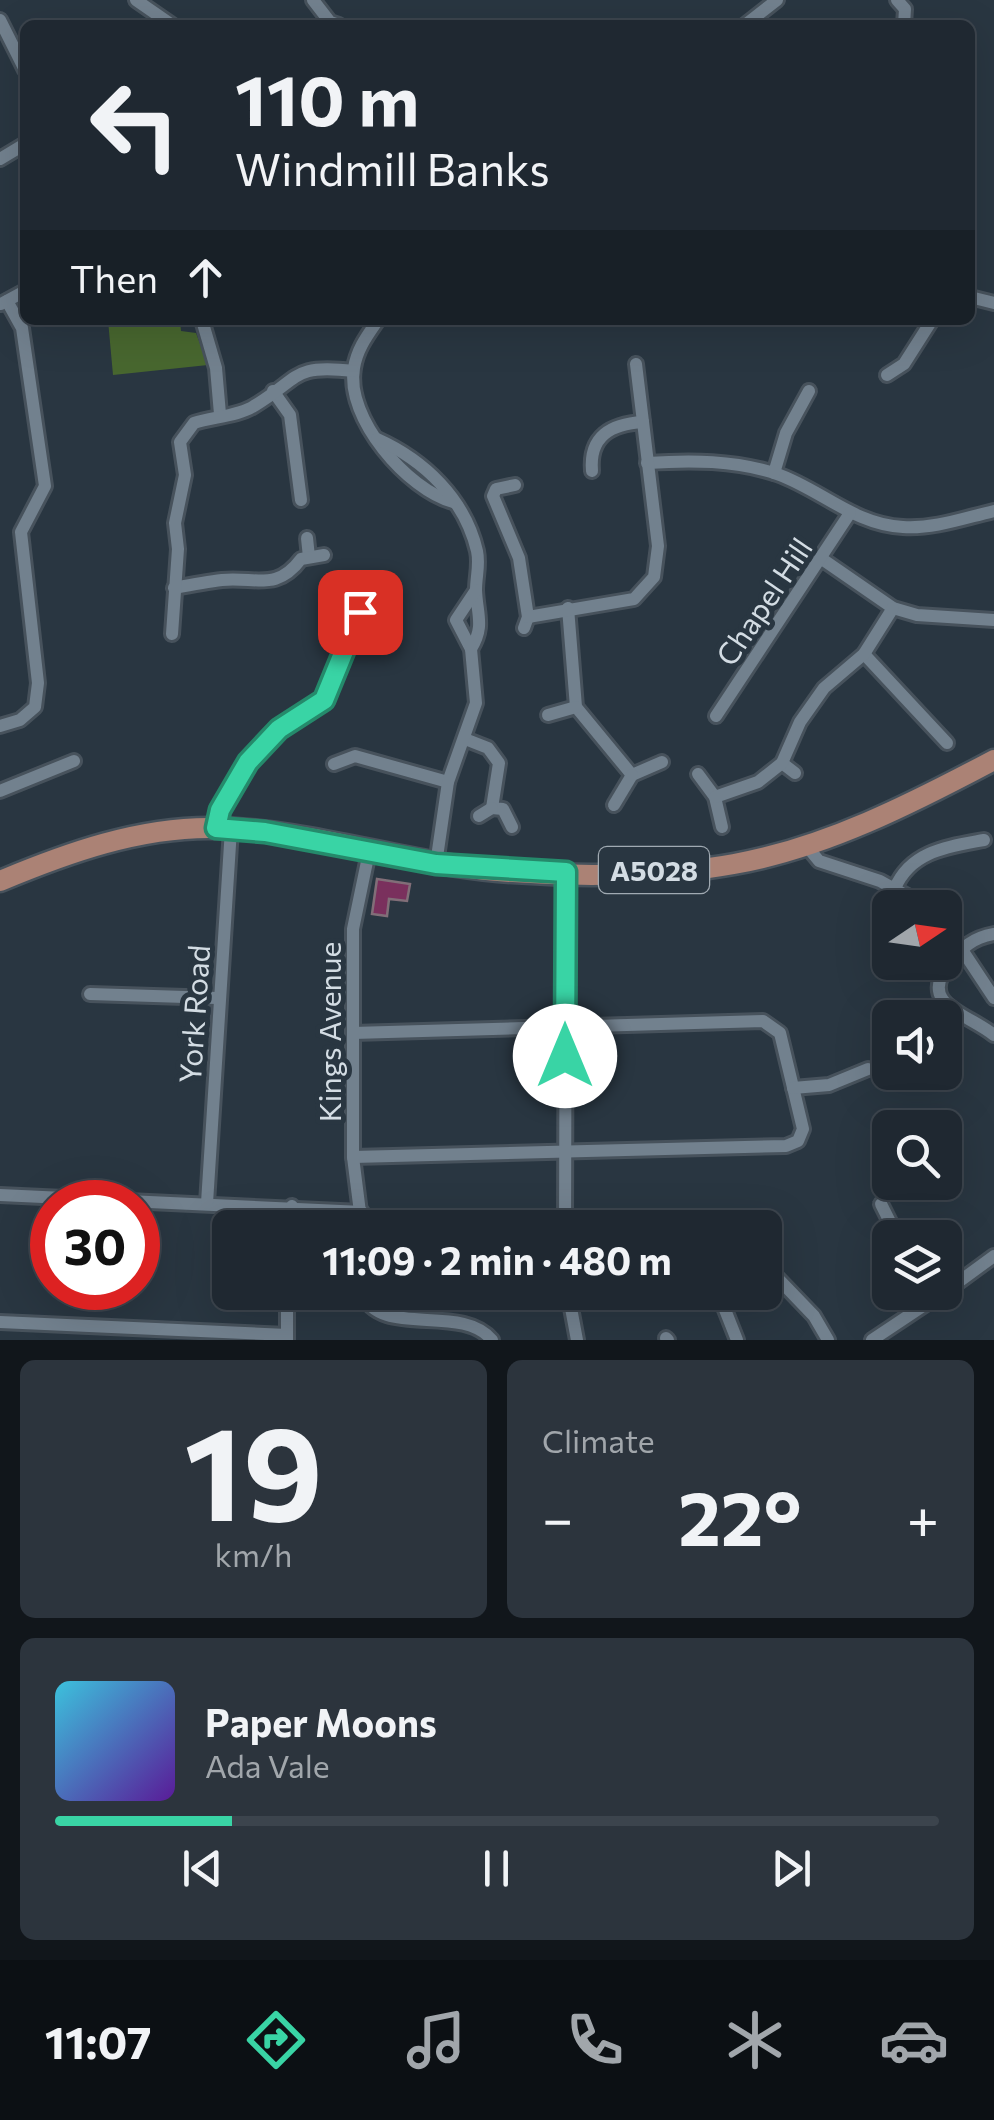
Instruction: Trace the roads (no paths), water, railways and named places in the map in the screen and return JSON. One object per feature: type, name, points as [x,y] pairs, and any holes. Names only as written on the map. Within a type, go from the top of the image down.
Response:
[{"type":"main road","name":"A5028","points":[[0,881],[108,843],[171,830],[224,828],[436,864],[566,872],[735,864],[805,844],[904,805],[994,760]]},
{"type":"street","points":[[751,20],[777,0]]},
{"type":"street","points":[[145,3],[166,20]]},
{"type":"street","points":[[0,20],[20,60]]},
{"type":"street","points":[[0,726],[20,720],[35,707],[38,683],[21,532],[45,486],[22,328],[3,302]]},
{"type":"street","points":[[203,325],[216,368],[220,414]]},
{"type":"street","points":[[375,325],[360,346],[353,371],[359,413],[377,439],[403,451],[448,490],[465,518],[477,552],[476,590],[482,622],[471,649]]},
{"type":"street","points":[[886,375],[904,364],[929,325]]},
{"type":"street","points":[[515,485],[496,489],[493,496],[518,558],[526,622],[568,608],[634,599],[654,576],[658,546],[636,364]]},
{"type":"street","points":[[172,634],[174,523],[186,475],[180,442],[194,423],[251,409],[296,373],[319,367],[353,371]]},
{"type":"street","points":[[273,391],[290,414],[301,500]]},
{"type":"street","points":[[774,474],[786,433],[809,391]]},
{"type":"street","points":[[592,471],[594,444],[602,434],[619,424],[643,422]]},
{"type":"street","points":[[647,462],[696,460],[774,474],[850,513],[901,527],[928,526],[994,511]]},
{"type":"street","name":"Chapel Hill","points":[[716,716],[850,513]]},
{"type":"street","points":[[307,538],[309,557]]},
{"type":"street","points":[[174,588],[226,580],[274,583],[290,574],[300,559],[324,554]]},
{"type":"street","points":[[822,559],[893,608],[916,615],[994,620]]},
{"type":"street","points":[[436,864],[448,782],[476,704],[471,649],[456,620],[476,590]]},
{"type":"street","points":[[568,608],[576,707],[632,775]]},
{"type":"street","points":[[715,797],[758,782],[782,763],[800,722],[824,688],[864,654],[893,608]]},
{"type":"street","name":"York Road","points":[[207,1203],[224,828],[220,810],[248,762],[279,729],[324,700],[360,612]]},
{"type":"street","points":[[864,654],[947,744]]},
{"type":"street","points":[[548,715],[576,707]]},
{"type":"street","points":[[465,739],[488,748],[498,763],[492,808]]},
{"type":"street","points":[[334,764],[356,756],[448,782]]},
{"type":"street","points":[[0,791],[74,762]]},
{"type":"street","points":[[614,804],[632,775],[662,762]]},
{"type":"street","points":[[782,763],[795,774]]},
{"type":"street","points":[[698,774],[715,797],[722,826]]},
{"type":"street","points":[[479,816],[492,808],[502,809],[512,826]]},
{"type":"street","points":[[895,888],[910,862],[940,849],[984,840]]},
{"type":"street","points":[[805,844],[819,861],[898,890]]},
{"type":"street","name":"Kings Avenue","points":[[362,1210],[353,1157],[353,929],[369,852]]},
{"type":"street","points":[[565,1210],[566,872]]},
{"type":"street","points":[[994,934],[963,946],[939,976],[938,996],[994,1035]]},
{"type":"street","points":[[963,946],[994,998]]},
{"type":"street","points":[[90,994],[217,998]]},
{"type":"street","points":[[353,1033],[763,1020],[780,1033],[803,1129],[798,1141],[786,1146],[353,1157]]},
{"type":"street","points":[[793,1088],[829,1085],[868,1069]]},
{"type":"street","points":[[0,1195],[339,1210]]},
{"type":"street","points":[[882,1204],[890,1220]]},
{"type":"street","points":[[292,1206],[292,1210]]},
{"type":"street","points":[[962,1279],[994,1256]]},
{"type":"street","points":[[782,1283],[814,1316],[828,1340]]},
{"type":"street","points":[[0,1322],[287,1338],[287,1310]]},
{"type":"street","points":[[369,1310],[374,1324],[391,1334]]},
{"type":"street","points":[[571,1310],[577,1340]]},
{"type":"street","points":[[726,1310],[738,1340]]},
{"type":"street","points":[[872,1340],[917,1310]]},
{"type":"street","points":[[428,1335],[468,1330],[484,1332],[492,1340]]}]
